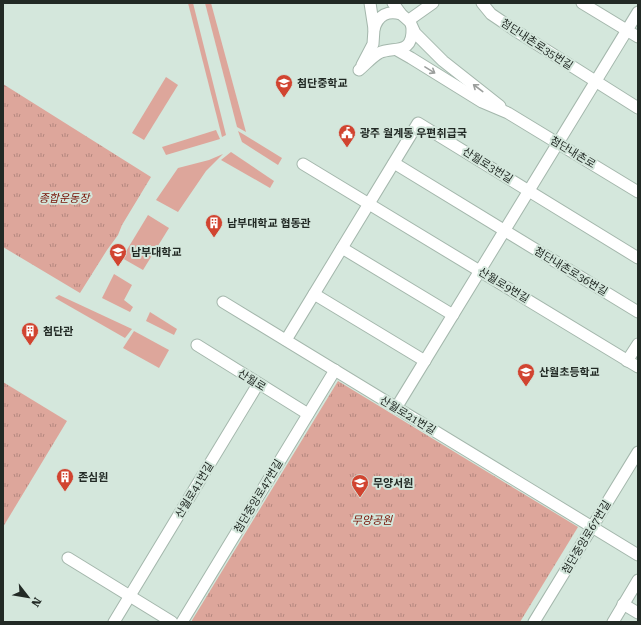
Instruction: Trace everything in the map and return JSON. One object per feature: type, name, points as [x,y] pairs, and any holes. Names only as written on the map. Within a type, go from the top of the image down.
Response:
[{"type":"street","points":[[370,3],[374,32],[380,46],[385,49],[394,50],[411,58],[482,102],[508,113]]},
{"type":"street","points":[[393,3],[415,33],[443,61],[487,94],[508,113]]},
{"type":"street","points":[[407,21],[433,3]]},
{"type":"street","name":"첨단내촌로35번길","points":[[482,3],[491,14],[595,82],[638,108]]},
{"type":"street","points":[[582,3],[638,38]]},
{"type":"street","points":[[390,12],[407,21],[412,34],[410,40],[402,48],[379,53],[359,70],[373,44],[376,23],[384,14],[390,12]]},
{"type":"street","points":[[396,408],[638,12]]},
{"type":"street","name":"첨단내촌로","points":[[508,113],[638,192]]},
{"type":"street","name":"산월로3번길","points":[[369,204],[418,123],[638,258]]},
{"type":"street","name":"첨단내촌로36번길","points":[[394,163],[638,312]]},
{"type":"street","name":"산월로9번길","points":[[303,164],[638,367]]},
{"type":"street","points":[[286,340],[369,204]]},
{"type":"street","points":[[342,248],[453,315]]},
{"type":"street","points":[[314,294],[425,361]]},
{"type":"street","name":"산월로21번길","points":[[223,302],[638,555]]},
{"type":"street","points":[[628,361],[638,344]]},
{"type":"street","name":"산월로","points":[[197,346],[308,414]]},
{"type":"street","name":"첨단중앙로47번길","points":[[182,622],[335,370]]},
{"type":"street","name":"산월로41번길","points":[[114,622],[258,384]]},
{"type":"street","name":"첨단중앙로67번길","points":[[534,622],[638,452]]},
{"type":"street","points":[[68,558],[172,622]]},
{"type":"street","points":[[613,622],[638,580]]},
{"type":"street","points":[[623,604],[638,614]]},
{"type":"green space","points":[[188,3],[193,3],[226,135],[222,137]]},
{"type":"green space","points":[[205,3],[211,3],[246,132],[237,127]]},
{"type":"green space","points":[[166,77],[178,85],[144,140],[132,133]]},
{"type":"green space","name":"종합운동장","points":[[3,84],[151,177],[122,225],[118,235],[80,293],[3,247]]},
{"type":"green space","points":[[216,130],[220,139],[166,155],[162,147]]},
{"type":"green space","points":[[238,131],[282,158],[278,165],[242,142]]},
{"type":"green space","points":[[231,152],[274,181],[270,188],[221,160]]},
{"type":"green space","points":[[223,154],[206,171],[178,212],[156,200],[178,168],[209,160]]},
{"type":"green space","points":[[148,215],[169,228],[143,270],[122,258]]},
{"type":"green space","points":[[114,274],[132,285],[124,300],[133,307],[130,312],[102,298]]},
{"type":"green space","points":[[59,295],[132,329],[125,338],[55,298]]},
{"type":"green space","points":[[150,312],[177,329],[174,335],[146,321]]},
{"type":"green space","points":[[134,331],[169,350],[159,368],[123,348]]},
{"type":"green space","name":"무양공원","points":[[338,381],[578,527],[520,622],[191,622]]},
{"type":"green space","points":[[3,382],[67,421],[3,527]]},
{"type":"place","name":"첨단중학교","points":[[284,98]]},
{"type":"place","name":"광주 월계동 우편취급국","points":[[347,148]]},
{"type":"place","name":"남부대학교 협동관","points":[[214,238]]},
{"type":"place","name":"남부대학교","points":[[118,267]]},
{"type":"place","name":"첨단관","points":[[30,346]]},
{"type":"place","name":"산월초등학교","points":[[526,387]]},
{"type":"place","name":"존심원","points":[[65,492]]},
{"type":"place","name":"무양서원","points":[[360,498]]}]
